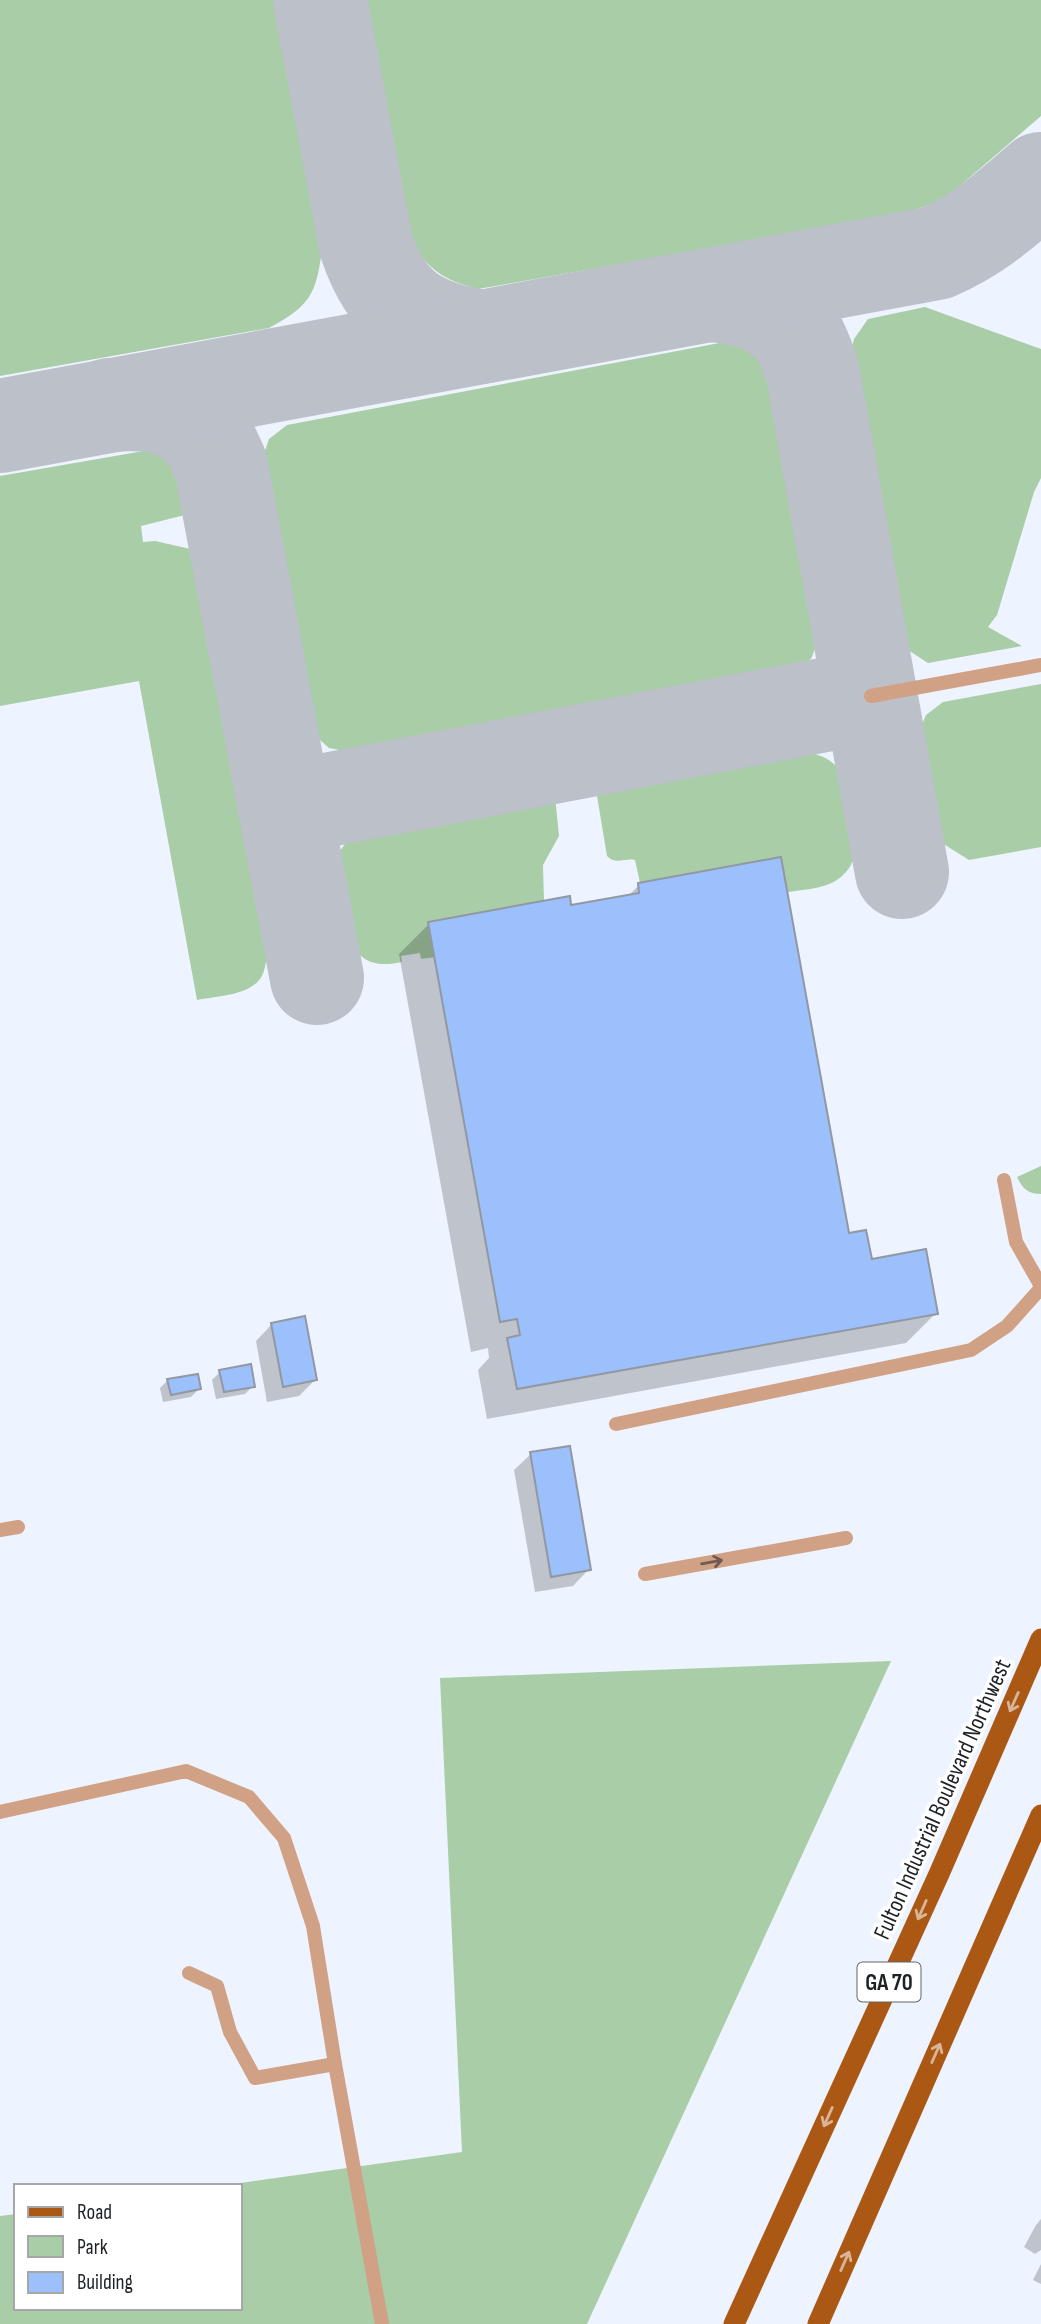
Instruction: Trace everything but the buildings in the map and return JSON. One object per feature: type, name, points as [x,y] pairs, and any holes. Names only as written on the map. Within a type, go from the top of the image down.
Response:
[{"type":"main road","name":"Fulton Industrial Boulevard Northwest","points":[[734,2324],[939,1874],[1041,1639]]},
{"type":"main road","name":"GA 70","points":[[818,2324],[1041,1815]]},
{"type":"lane","points":[[871,696],[1041,665]]},
{"type":"lane","points":[[616,1424],[971,1350],[1007,1326],[1041,1287],[1016,1242],[1004,1180]]},
{"type":"lane","points":[[0,1530],[18,1527]]},
{"type":"lane","points":[[645,1574],[846,1538]]},
{"type":"lane","points":[[0,1812],[186,1771],[249,1797],[284,1838],[313,1927],[382,2324]]},
{"type":"lane","points":[[189,1973],[217,1986],[230,2032],[256,2078],[335,2064]]},
{"type":"green space","points":[[0,0],[281,0],[323,244],[318,274],[304,304],[269,328],[0,376]]},
{"type":"green space","points":[[364,0],[1041,0],[1041,116],[961,185],[937,202],[901,215],[478,289],[453,281],[435,270],[420,255],[405,233]]},
{"type":"green space","points":[[925,307],[1041,349],[1041,478],[1034,492],[997,615],[988,627],[1022,646],[928,663],[902,646],[849,360],[854,339],[868,319]]},
{"type":"green space","points":[[730,341],[755,349],[772,373],[820,636],[811,659],[789,673],[350,752],[329,748],[312,733],[262,459],[269,439],[287,425]]},
{"type":"green space","points":[[155,449],[171,455],[182,472],[189,514],[141,526],[143,542],[155,541],[195,550],[268,947],[264,972],[254,985],[231,994],[197,1000],[139,681],[0,706],[0,476]]},
{"type":"green space","points":[[1041,684],[1041,847],[969,860],[942,843],[934,826],[918,734],[926,715],[943,702]]},
{"type":"green space","points":[[800,752],[819,755],[835,765],[846,792],[855,853],[848,869],[832,883],[788,892],[781,857],[640,883],[635,860],[617,861],[607,856],[597,796],[602,788]]},
{"type":"green space","points":[[555,796],[559,836],[543,865],[544,901],[435,957],[421,959],[420,953],[401,956],[402,962],[380,964],[361,956],[349,936],[340,904],[337,871],[342,848],[347,842],[369,830]]},
{"type":"green space","points":[[1041,1166],[1041,1194],[1029,1192],[1017,1177]]},
{"type":"green space","points":[[891,1661],[587,2324],[0,2324],[0,2216],[14,2214],[14,2310],[242,2310],[242,2184],[233,2184],[462,2152],[440,1678]]},
{"type":"taxiway","points":[[320,0],[366,245],[374,266],[384,284],[408,310],[439,327],[481,337]]},
{"type":"taxiway","points":[[0,426],[936,253],[979,229],[1041,179]]},
{"type":"taxiway","points":[[709,295],[757,304],[778,316],[798,338],[812,369],[902,872]]},
{"type":"taxiway","points":[[110,405],[148,405],[182,415],[205,435],[221,466],[317,978]]},
{"type":"taxiway","points":[[285,808],[871,696]]}]
